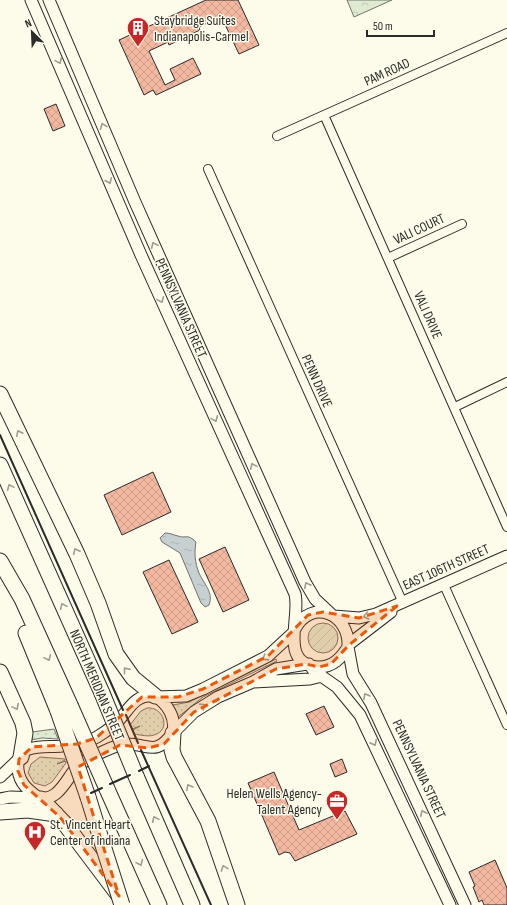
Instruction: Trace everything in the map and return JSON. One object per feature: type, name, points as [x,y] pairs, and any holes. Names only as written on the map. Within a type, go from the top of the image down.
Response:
[{"type":"highway","points":[[0,394],[88,577],[116,654],[133,678],[156,696]]},
{"type":"highway","name":"NORTH MERIDIAN STREET","points":[[0,465],[102,693],[192,905]]},
{"type":"highway","points":[[0,561],[22,599],[64,708],[88,797],[122,905]]},
{"type":"highway","points":[[0,565],[14,605],[64,708],[107,789],[159,905]]},
{"type":"highway","points":[[0,672],[23,723],[25,733],[20,758]]},
{"type":"highway","points":[[174,732],[172,750],[174,757],[208,821],[238,905]]},
{"type":"highway","points":[[40,798],[56,814],[126,905]]},
{"type":"highway","points":[[0,812],[28,810],[56,814]]},
{"type":"main road","name":"PENNSYLVANIA STREET","points":[[32,0],[141,255],[294,594],[297,605],[294,630]]},
{"type":"main road","name":"PENNSYLVANIA STREET","points":[[49,0],[86,83],[135,202],[305,582],[317,602],[333,615]]},
{"type":"main road","name":"EAST 106TH STREET","points":[[333,615],[366,617],[400,605],[507,556]]},
{"type":"main road","name":"EAST 106TH STREET","points":[[348,646],[400,605]]},
{"type":"main road","points":[[0,777],[28,750],[38,746],[77,744],[96,738],[120,719],[134,701],[142,697],[186,696],[268,656],[294,630],[300,621],[308,615],[318,612],[333,615],[345,627],[348,646],[341,657],[332,664],[319,667],[308,664],[276,669],[253,682],[218,697],[194,712],[164,744],[157,747],[142,747],[126,744],[102,752],[80,765],[56,793],[40,798],[10,797],[0,799]]},
{"type":"main road","points":[[294,630],[294,648],[299,656],[308,664]]},
{"type":"main road","name":"PENNSYLVANIA STREET","points":[[348,646],[354,676],[371,704],[384,730],[465,905]]},
{"type":"main road","name":"PENNSYLVANIA STREET","points":[[308,664],[346,696],[366,726],[450,905]]},
{"type":"main road","points":[[253,682],[310,679],[322,676]]},
{"type":"main road","points":[[156,696],[171,712],[174,720],[174,732]]},
{"type":"main road","points":[[20,758],[18,766],[20,780],[26,788],[40,798]]},
{"type":"street","name":"PAM ROAD","points":[[277,136],[507,33]]},
{"type":"street","name":"VALI DRIVE","points":[[324,115],[507,527]]},
{"type":"street","name":"PENN DRIVE","points":[[208,169],[400,605]]},
{"type":"street","name":"VALI COURT","points":[[388,258],[462,224]]},
{"type":"street","points":[[454,407],[507,382]]},
{"type":"street","points":[[444,585],[507,725]]},
{"type":"highlighted area","points":[[397,606],[349,645],[331,664],[319,667],[306,664],[276,669],[194,712],[164,744],[148,748],[120,745],[78,767],[119,896],[60,817],[24,785],[18,771],[19,759],[32,747],[77,744],[96,738],[142,697],[178,697],[203,689],[268,656],[308,615],[323,612],[359,618]]},
{"type":"green space","points":[[347,0],[392,0],[354,17]]},
{"type":"green space","points":[[323,623],[334,627],[338,638],[334,649],[323,653],[312,649],[308,638],[312,627]]},
{"type":"green space","points":[[276,659],[277,661],[203,697],[178,717],[173,705],[189,702]]},
{"type":"green space","points":[[147,708],[153,708],[161,714],[164,724],[163,728],[160,732],[152,736],[134,734],[133,730],[140,726],[132,729],[130,725],[141,711]]},
{"type":"green space","points":[[54,729],[58,739],[42,738],[31,740],[32,732]]},
{"type":"green space","points":[[40,757],[65,759],[57,764],[66,761],[52,782],[45,786],[34,783],[28,773],[31,764]]},
{"type":"water","points":[[165,533],[188,537],[196,542],[196,562],[199,573],[208,589],[210,596],[209,605],[205,607],[201,603],[180,553],[162,542],[160,538]]},
{"type":"building","name":"Staybridge Suites Indianapolis-Carmel","points":[[206,0],[238,0],[259,45],[239,54],[221,16],[199,27],[200,30],[169,45],[168,42],[149,51],[165,85],[175,80],[170,69],[193,58],[201,74],[156,95],[153,90],[144,95],[119,40]]},
{"type":"building","points":[[56,104],[65,126],[53,131],[44,109]]},
{"type":"building","points":[[153,472],[171,512],[122,535],[104,495]]},
{"type":"building","points":[[225,547],[249,600],[223,612],[199,559]]},
{"type":"building","points":[[169,560],[198,622],[172,634],[143,572]]},
{"type":"building","points":[[324,706],[334,727],[316,735],[306,714]]},
{"type":"building","points":[[342,759],[347,772],[335,777],[330,764]]},
{"type":"building","points":[[274,772],[299,830],[345,811],[357,834],[295,861],[290,853],[285,852],[279,855],[248,783]]},
{"type":"building","points":[[495,860],[507,888],[507,905],[484,905],[482,900],[479,902],[473,887],[475,886],[469,872]]},
{"type":"wall","points":[[0,435],[123,710]]},
{"type":"wall","points":[[126,715],[138,743]]},
{"type":"wall","points":[[141,750],[211,905]]},
{"type":"wall","points":[[139,771],[149,766]]},
{"type":"wall","points":[[110,784],[130,775]]},
{"type":"wall","points":[[91,793],[102,788]]},
{"type":"place","name":"Staybridge Suites Indianapolis-Carmel","points":[[138,48]]},
{"type":"place","name":"Helen Wells Agency- Talent Agency","points":[[337,820]]},
{"type":"place","name":"St. Vincent Heart Center of Indiana","points":[[35,852]]}]
